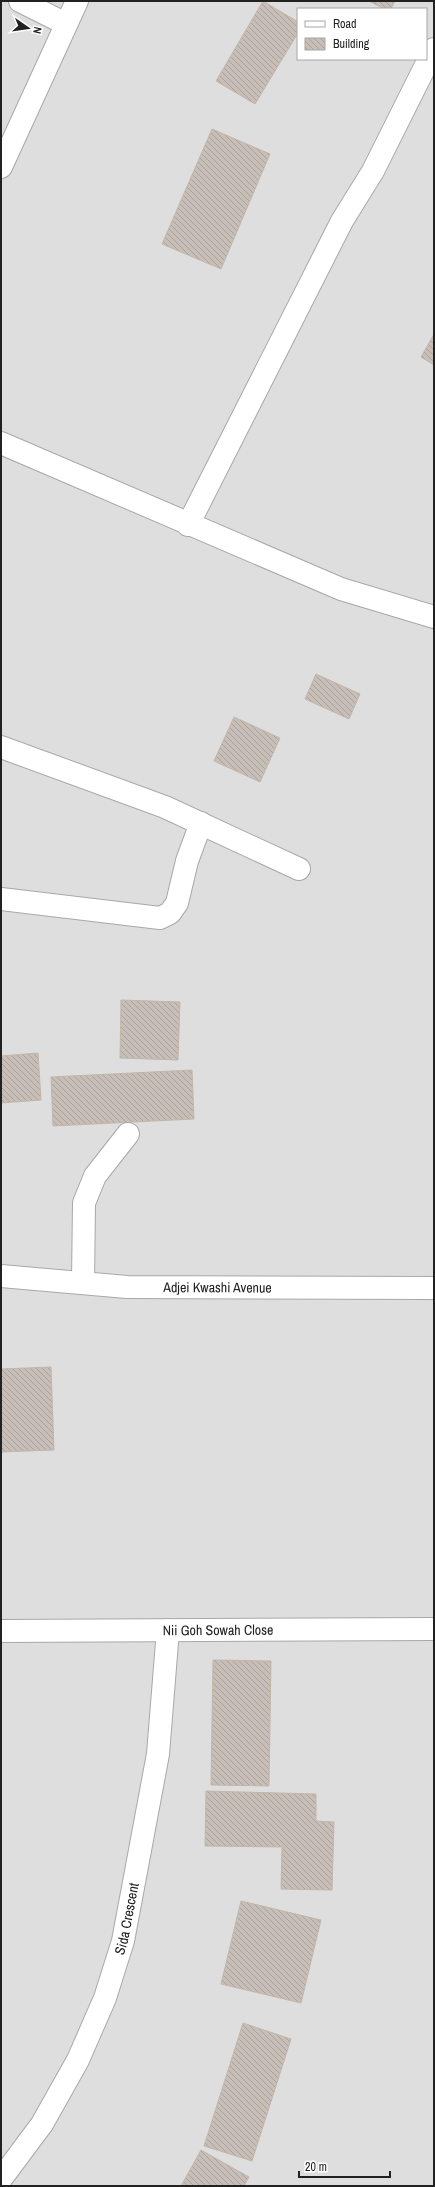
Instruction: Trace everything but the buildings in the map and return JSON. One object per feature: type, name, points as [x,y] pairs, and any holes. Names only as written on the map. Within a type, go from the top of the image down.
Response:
[{"type":"street","points":[[20,1],[66,24]]},
{"type":"street","points":[[1,166],[77,1]]},
{"type":"street","points":[[188,525],[342,221],[373,171],[434,49]]},
{"type":"street","points":[[1,443],[188,525],[341,589],[434,616]]},
{"type":"street","points":[[1,747],[165,807],[300,869]]},
{"type":"street","points":[[1,900],[160,918],[170,913],[177,903],[186,861],[201,823]]},
{"type":"street","points":[[83,1283],[84,1203],[95,1176],[128,1134]]},
{"type":"street","name":"Adjei Kwashi Avenue","points":[[1,1276],[126,1287],[434,1288]]},
{"type":"street","name":"Nii Goh Sowah Close","points":[[1,1631],[434,1629]]},
{"type":"street","name":"Sida Crescent","points":[[1,2179],[42,2124],[78,2060],[108,1991],[123,1941],[156,1762],[168,1630]]},
{"type":"shaded area","points":[[1,1],[434,1],[434,2186],[1,2186]]}]
